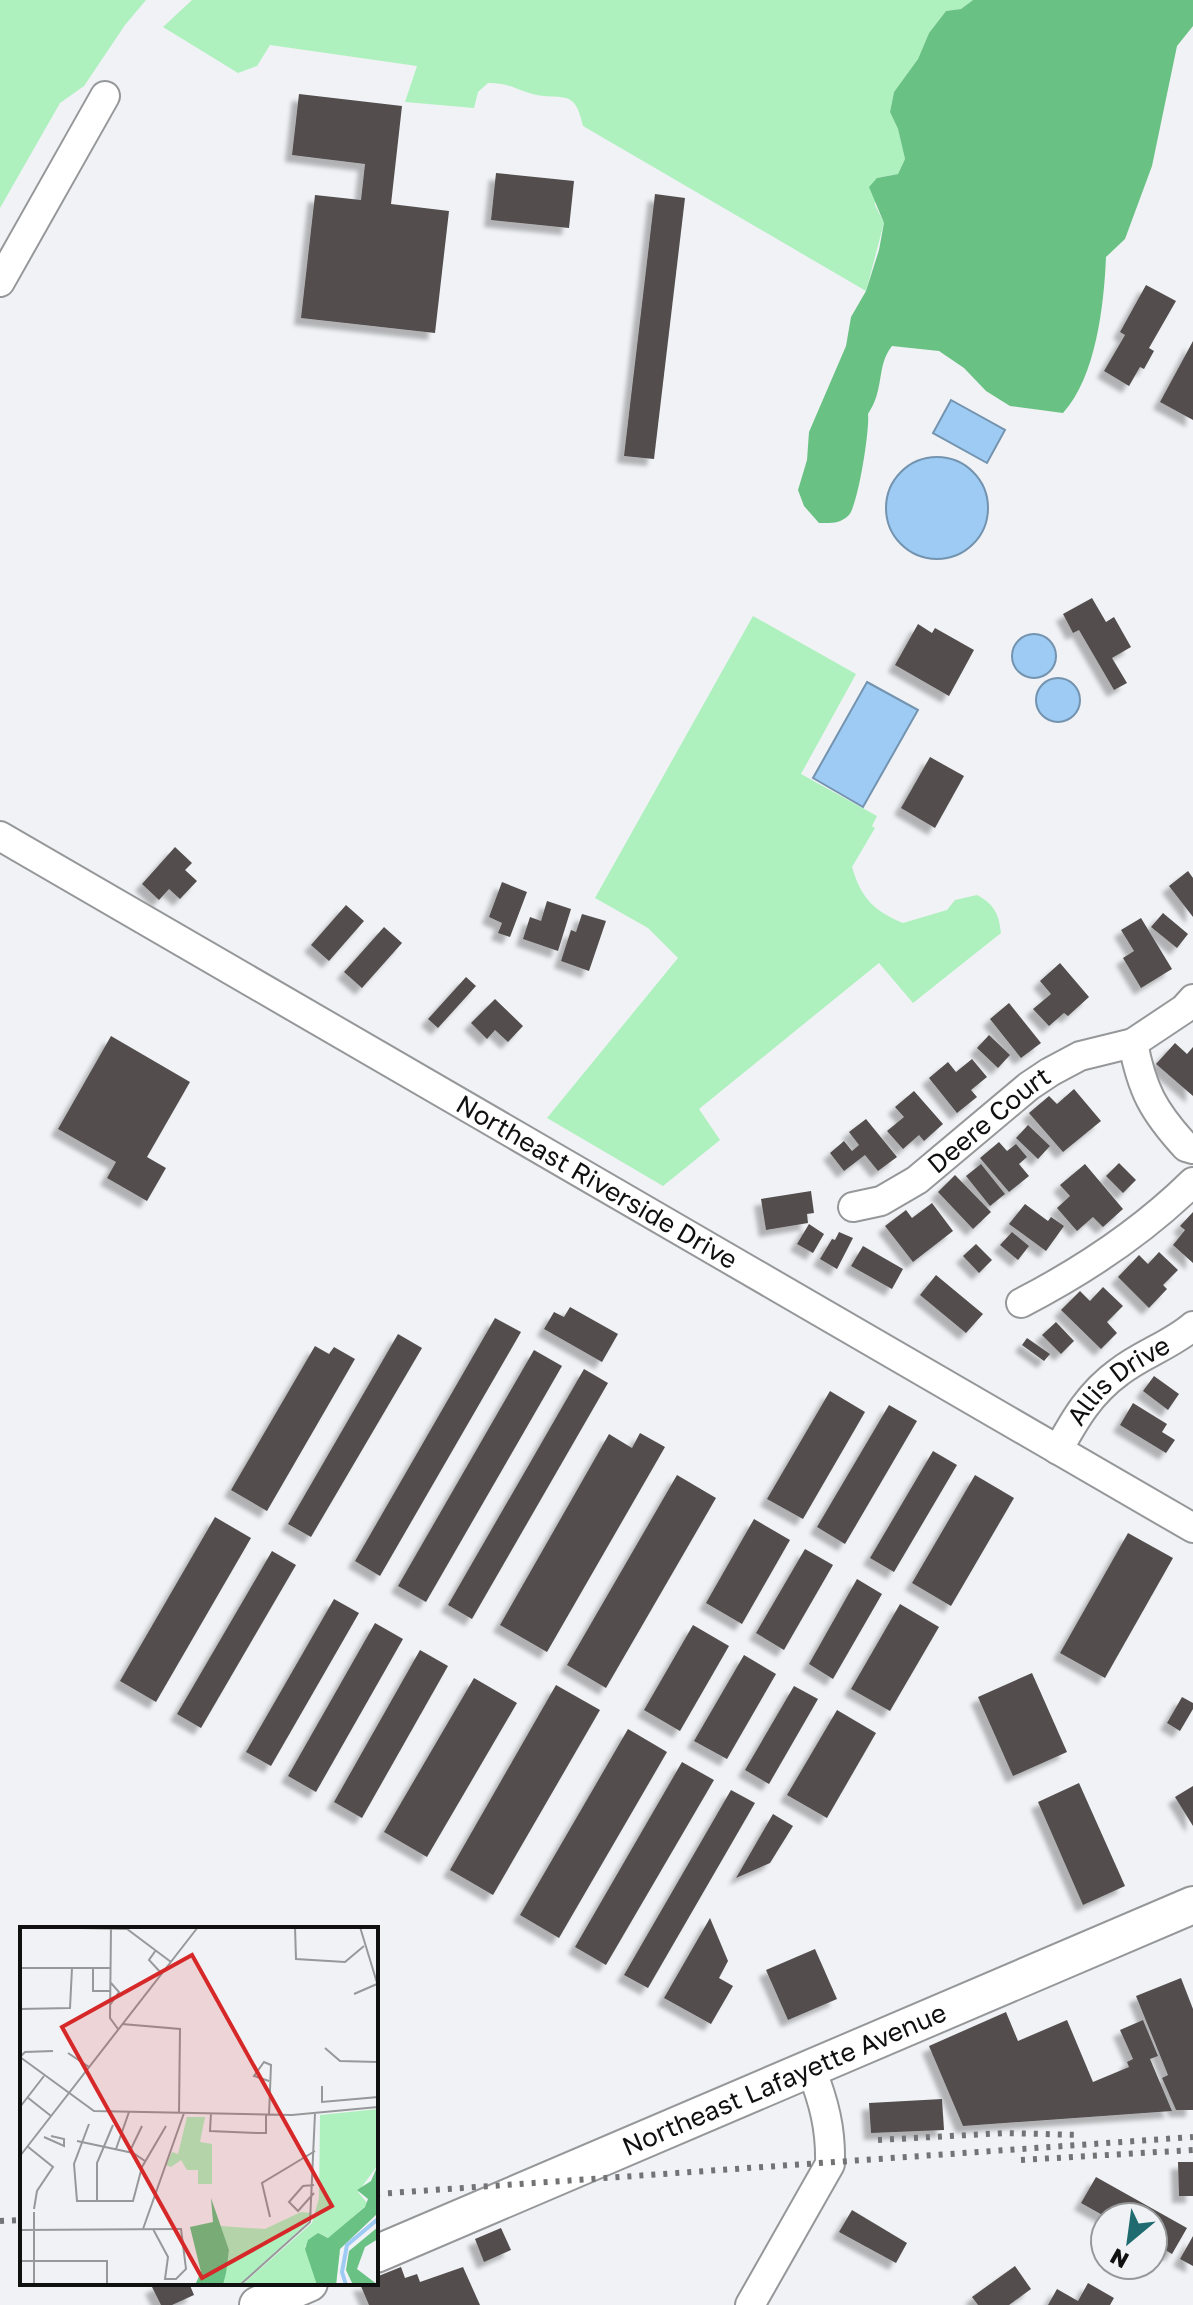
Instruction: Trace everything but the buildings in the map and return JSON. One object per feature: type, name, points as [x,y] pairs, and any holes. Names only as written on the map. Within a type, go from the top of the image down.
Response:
[{"type":"main road","name":"Northeast Lafayette Avenue","points":[[378,2253],[1193,1905]]},
{"type":"main road","points":[[258,2305],[304,2285]]},
{"type":"street","points":[[0,282],[105,96]]},
{"type":"street","name":"Northeast Riverside Drive","points":[[0,836],[1193,1528]]},
{"type":"street","points":[[1193,999],[1184,1009],[1133,1043],[1140,1080],[1157,1113],[1186,1147],[1193,1149]]},
{"type":"street","name":"Deere Court","points":[[853,1207],[881,1201],[917,1180],[1050,1072],[1080,1056],[1133,1043]]},
{"type":"street","points":[[1021,1303],[1053,1287],[1136,1232],[1193,1182]]},
{"type":"street","name":"Allis Drive","points":[[1058,1450],[1079,1412],[1095,1392],[1120,1370],[1193,1326]]},
{"type":"street","points":[[750,2305],[830,2164],[828,2117],[811,2069]]},
{"type":"green space","points":[[0,0],[146,0],[125,25],[84,86],[60,103],[0,208]]},
{"type":"green space","points":[[192,0],[973,0],[961,9],[946,11],[929,33],[918,59],[894,92],[890,112],[898,129],[905,159],[898,174],[877,178],[875,205],[884,223],[866,291],[583,126],[576,106],[568,98],[537,95],[503,84],[488,83],[478,92],[474,108],[405,102],[417,66],[270,45],[257,66],[238,73],[163,27]]},
{"type":"green space","points":[[973,0],[1193,0],[1193,26],[1177,46],[1152,166],[1125,239],[1106,257],[1100,318],[1091,360],[1074,398],[1063,413],[1010,406],[986,391],[964,368],[939,351],[892,346],[884,362],[877,396],[868,414],[863,466],[852,508],[842,520],[819,523],[804,506],[798,490],[807,460],[809,432],[846,346],[851,317],[866,291],[879,250],[884,223],[869,187],[877,178],[898,174],[905,159],[898,129],[890,112],[894,92],[918,59],[929,33],[946,11],[961,9]]},
{"type":"green space","points":[[753,616],[856,674],[801,774],[877,816],[872,826],[875,828],[852,867],[864,895],[884,914],[903,923],[947,910],[955,900],[977,895],[995,910],[1001,933],[913,1003],[879,963],[699,1109],[720,1140],[663,1186],[547,1118],[678,958],[648,928],[595,898]]},
{"type":"water","points":[[951,400],[1005,430],[987,463],[933,433]]},
{"type":"water","points":[[937,457],[966,465],[980,479],[988,508],[980,537],[966,551],[937,559],[908,551],[894,537],[886,508],[894,479],[908,465]]},
{"type":"water","points":[[1034,634],[1050,640],[1056,656],[1050,672],[1034,678],[1018,672],[1012,656],[1018,640]]},
{"type":"water","points":[[1058,678],[1074,684],[1080,700],[1074,716],[1058,722],[1042,716],[1036,700],[1042,684]]},
{"type":"water","points":[[867,682],[918,710],[863,807],[813,778]]},
{"type":"railway","points":[[878,2140],[1005,2133],[1081,2135]]},
{"type":"railway","points":[[378,2194],[1193,2137]]},
{"type":"railway","points":[[1021,2160],[1193,2150]]},
{"type":"railway","points":[[0,2221],[20,2220]]}]
